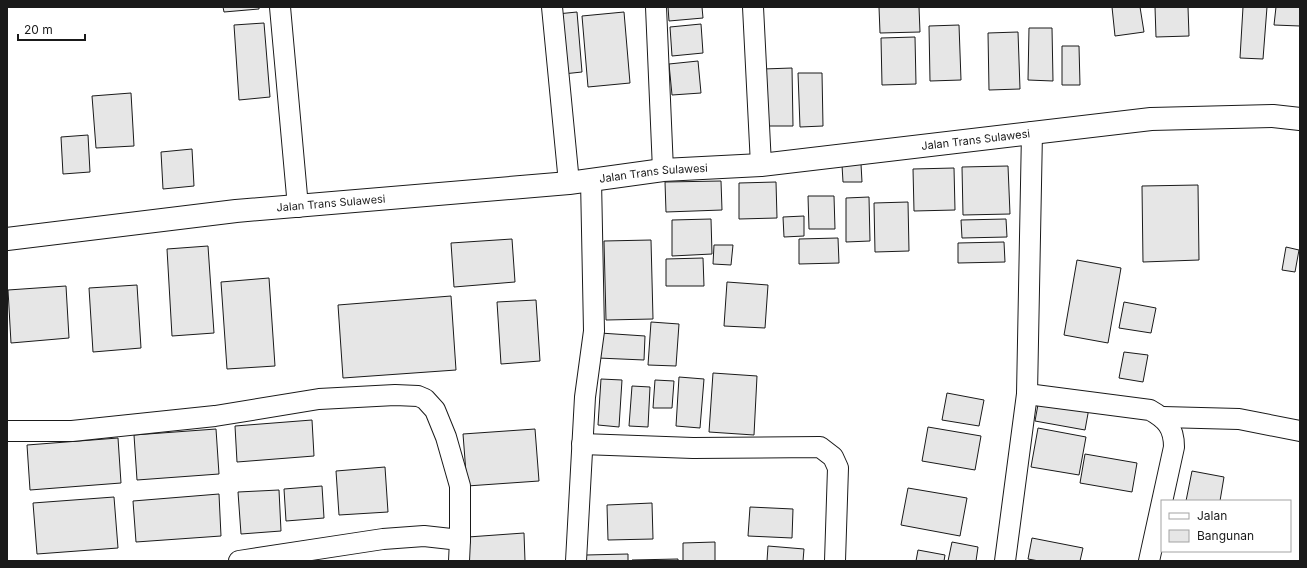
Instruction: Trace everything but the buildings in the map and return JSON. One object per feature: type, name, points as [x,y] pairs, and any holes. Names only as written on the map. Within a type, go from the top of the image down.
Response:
[{"type":"highway","name":"Jalan Trans Sulawesi","points":[[7,239],[236,212],[569,183],[663,170],[761,165],[1150,119],[1272,116],[1300,119]]},
{"type":"street","points":[[280,7],[298,206]]},
{"type":"street","points":[[552,7],[569,183]]},
{"type":"street","points":[[656,7],[663,170]]},
{"type":"street","points":[[752,7],[761,165]]},
{"type":"street","points":[[1006,561],[1027,394],[1032,132]]},
{"type":"street","points":[[576,561],[585,397],[594,331],[591,180]]},
{"type":"street","points":[[1027,394],[1150,410],[1163,417],[1171,426],[1174,435],[1174,447],[1162,500]]},
{"type":"street","points":[[7,431],[72,431],[215,416],[319,399],[395,395],[418,396],[425,399],[435,410],[446,437],[460,486],[459,561]]},
{"type":"street","points":[[1163,417],[1239,419],[1300,431]]},
{"type":"street","points":[[582,444],[693,448],[820,447],[833,457],[838,468],[835,561]]},
{"type":"street","points":[[1149,561],[1161,506]]},
{"type":"street","points":[[239,561],[383,539],[424,536],[460,540]]}]
